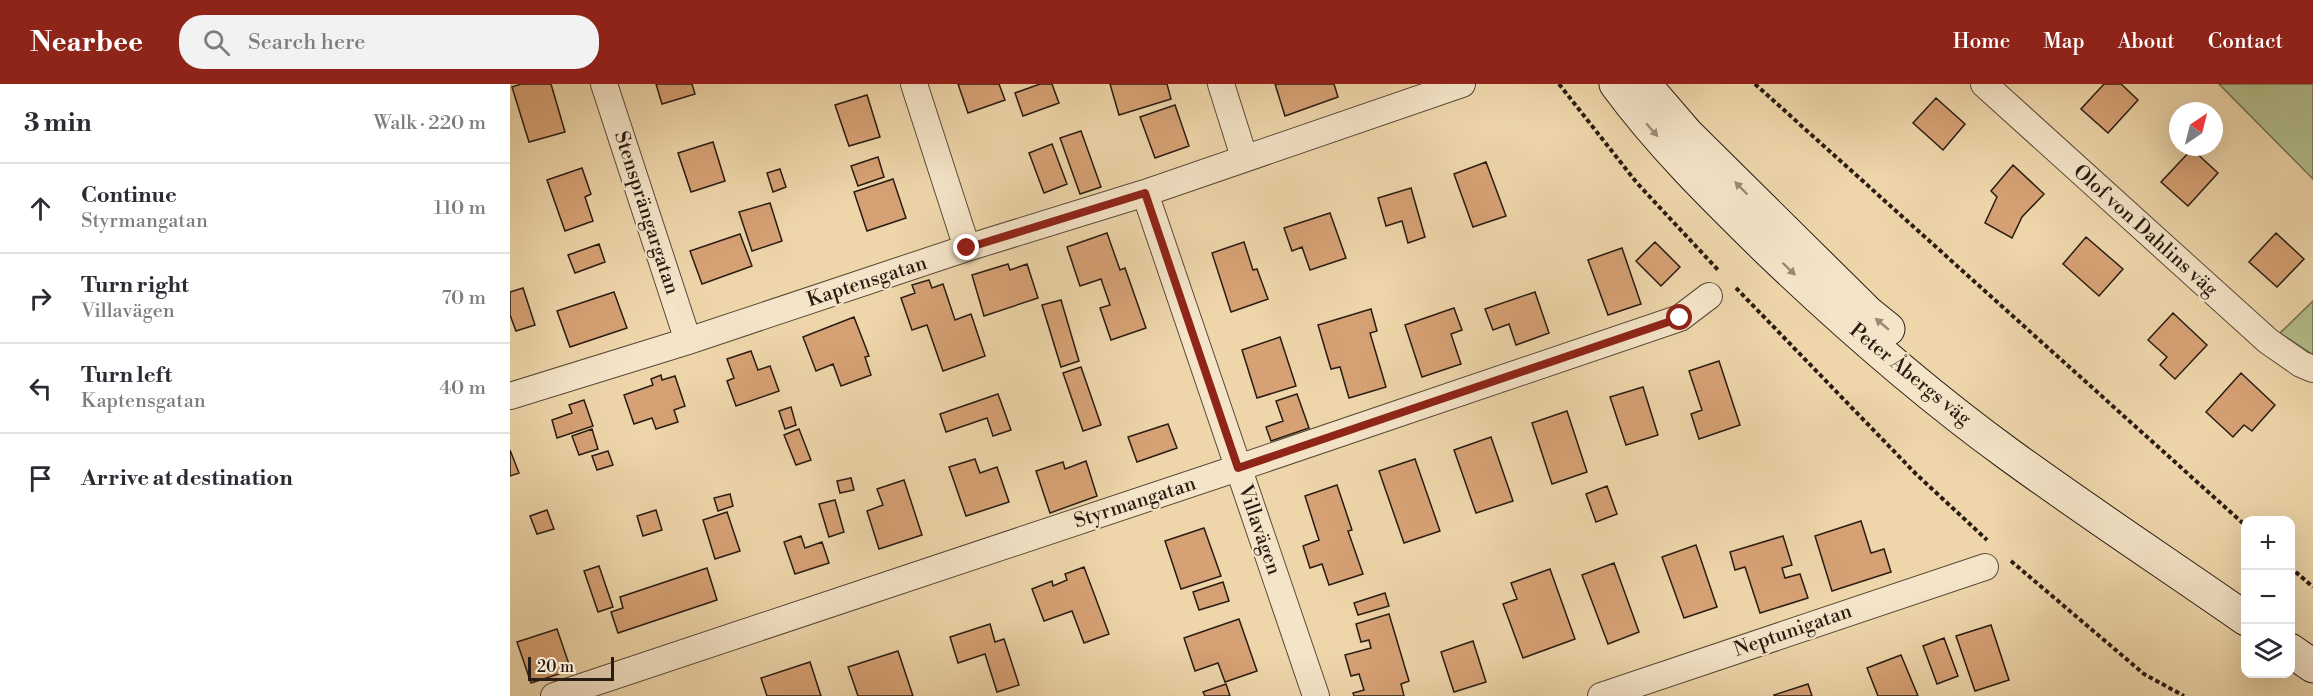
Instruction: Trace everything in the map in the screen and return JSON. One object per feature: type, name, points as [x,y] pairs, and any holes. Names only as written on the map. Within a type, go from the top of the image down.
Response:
[{"type":"street","name":"Stensprängargatan","points":[[604,84],[688,341]]},
{"type":"street","points":[[914,84],[967,248]]},
{"type":"street","points":[[1221,84],[1244,157]]},
{"type":"street","name":"Kaptensgatan","points":[[510,396],[688,341],[967,248],[1145,193],[1244,157],[1462,84]]},
{"type":"street","name":"Peter Åbergs väg","points":[[1616,84],[1679,161],[1794,275],[1869,343],[2011,456],[2241,616]]},
{"type":"street","name":"Peter Åbergs väg","points":[[1644,84],[1686,134],[1867,312],[2017,437],[2241,596]]},
{"type":"street","name":"Olof von Dahlins väg","points":[[1984,84],[2268,341],[2301,364],[2313,369]]},
{"type":"street","name":"Villavägen","points":[[1145,193],[1316,696]]},
{"type":"street","name":"Styrmangatan","points":[[554,696],[1680,318],[1709,296]]},
{"type":"street","name":"Neptunigatan","points":[[1601,696],[1993,555]]},
{"type":"street","points":[[2295,634],[2313,646]]},
{"type":"street","points":[[2295,653],[2313,666]]},
{"type":"path","points":[[1559,84],[1637,183],[1723,274]]},
{"type":"path","points":[[1755,84],[2241,521]]},
{"type":"path","points":[[1731,283],[1993,555],[2144,674],[2184,696]]},
{"type":"path","points":[[2293,570],[2313,587]]},
{"type":"green space","points":[[2219,84],[2313,84],[2313,179]]},
{"type":"green space","points":[[2313,301],[2313,355],[2280,333]]},
{"type":"building","points":[[521,84],[551,84],[565,132],[529,142],[512,87]]},
{"type":"building","points":[[656,84],[692,84],[695,94],[662,104]]},
{"type":"building","points":[[958,84],[999,84],[1005,100],[968,113]]},
{"type":"building","points":[[1040,84],[1052,84],[1059,103],[1023,116],[1015,93]]},
{"type":"building","points":[[1110,84],[1167,84],[1171,99],[1119,115]]},
{"type":"building","points":[[1275,84],[1334,84],[1338,97],[1285,116]]},
{"type":"building","points":[[2104,84],[2121,84],[2138,100],[2108,133],[2081,109]]},
{"type":"building","points":[[867,95],[880,137],[849,146],[835,105]]},
{"type":"building","points":[[1936,98],[1965,124],[1943,150],[1913,123]]},
{"type":"building","points":[[1175,105],[1189,146],[1155,158],[1140,117]]},
{"type":"building","points":[[1081,131],[1101,187],[1080,194],[1060,138]]},
{"type":"building","points":[[713,142],[725,181],[691,192],[678,153]]},
{"type":"building","points":[[1052,144],[1067,184],[1044,193],[1029,153]]},
{"type":"building","points":[[2185,156],[2200,156],[2218,173],[2188,206],[2161,182]]},
{"type":"building","points":[[878,157],[884,177],[858,186],[851,166]]},
{"type":"building","points":[[1486,162],[1506,216],[1473,227],[1454,174]]},
{"type":"building","points":[[2013,165],[2044,194],[2022,217],[2012,238],[1985,223],[1997,197],[1991,191]]},
{"type":"building","points":[[582,168],[591,194],[585,197],[593,221],[565,231],[547,180]]},
{"type":"building","points":[[780,169],[786,187],[773,192],[767,173]]},
{"type":"building","points":[[893,179],[906,218],[867,231],[854,192]]},
{"type":"building","points":[[1411,188],[1425,237],[1408,243],[1402,221],[1386,226],[1378,198]]},
{"type":"building","points":[[770,203],[782,241],[752,251],[739,212]]},
{"type":"building","points":[[1330,213],[1346,258],[1310,270],[1302,247],[1292,251],[1284,228]]},
{"type":"building","points":[[1107,233],[1120,270],[1125,268],[1146,328],[1111,340],[1100,308],[1110,305],[1101,279],[1080,286],[1067,247]]},
{"type":"building","points":[[2276,233],[2304,259],[2277,287],[2249,262]]},
{"type":"building","points":[[740,234],[752,266],[702,284],[690,251]]},
{"type":"building","points":[[2086,237],[2123,269],[2099,296],[2063,264]]},
{"type":"building","points":[[1244,242],[1253,270],[1257,269],[1268,299],[1231,312],[1212,253]]},
{"type":"building","points":[[1655,242],[1680,267],[1661,286],[1636,261]]},
{"type":"building","points":[[599,244],[605,262],[575,273],[568,255]]},
{"type":"building","points":[[1622,248],[1641,304],[1608,315],[1588,260]]},
{"type":"building","points":[[1008,264],[1010,270],[1027,264],[1038,298],[984,316],[972,275]]},
{"type":"building","points":[[929,280],[932,288],[943,284],[955,320],[971,314],[985,356],[943,371],[927,325],[912,330],[901,298],[915,293],[912,285]]},
{"type":"building","points":[[523,288],[535,325],[516,331],[510,315],[510,292]]},
{"type":"building","points":[[614,292],[627,328],[570,347],[557,311]]},
{"type":"building","points":[[1535,292],[1549,333],[1516,345],[1509,324],[1493,330],[1485,309]]},
{"type":"building","points":[[1061,300],[1079,361],[1061,367],[1042,305]]},
{"type":"building","points":[[1454,308],[1462,330],[1451,334],[1461,364],[1422,377],[1405,325]]},
{"type":"building","points":[[1371,309],[1377,331],[1370,333],[1386,387],[1349,398],[1340,367],[1331,369],[1318,325]]},
{"type":"building","points":[[2173,313],[2207,345],[2175,379],[2160,365],[2167,357],[2148,340]]},
{"type":"building","points":[[854,317],[869,356],[865,357],[871,375],[841,386],[833,364],[816,371],[803,337]]},
{"type":"building","points":[[1280,337],[1296,386],[1257,398],[1242,350]]},
{"type":"building","points":[[751,351],[758,370],[770,366],[779,391],[736,406],[727,381],[734,378],[727,359]]},
{"type":"building","points":[[1719,361],[1740,425],[1699,439],[1691,414],[1702,410],[1689,371]]},
{"type":"building","points":[[1081,367],[1101,425],[1083,431],[1063,373]]},
{"type":"building","points":[[2241,373],[2275,405],[2252,431],[2244,425],[2233,437],[2206,412]]},
{"type":"building","points":[[661,375],[662,380],[675,376],[685,406],[674,410],[678,422],[656,429],[652,418],[634,424],[624,395],[653,385],[651,379]]},
{"type":"building","points":[[1643,387],[1658,435],[1626,445],[1610,397]]},
{"type":"building","points":[[998,394],[1011,430],[993,436],[987,418],[946,432],[940,414]]},
{"type":"building","points":[[1297,394],[1309,428],[1271,441],[1266,427],[1283,421],[1276,401]]},
{"type":"building","points":[[584,400],[593,426],[557,438],[552,420],[572,413],[569,405]]},
{"type":"building","points":[[791,407],[796,425],[785,429],[779,411]]},
{"type":"building","points":[[1567,411],[1587,472],[1552,484],[1532,423]]},
{"type":"building","points":[[1168,424],[1177,448],[1137,462],[1128,437]]},
{"type":"building","points":[[592,429],[598,449],[579,455],[572,436]]},
{"type":"building","points":[[799,429],[811,460],[796,465],[784,435]]},
{"type":"building","points":[[1491,437],[1513,501],[1476,513],[1454,450]]},
{"type":"building","points":[[510,450],[519,473],[510,476]]},
{"type":"building","points":[[608,451],[613,465],[597,470],[592,456]]},
{"type":"building","points":[[975,459],[980,473],[997,467],[1009,502],[966,516],[949,467]]},
{"type":"building","points":[[1415,459],[1440,531],[1404,543],[1379,471]]},
{"type":"building","points":[[1086,461],[1097,496],[1050,513],[1036,471],[1063,462],[1065,469]]},
{"type":"building","points":[[851,478],[854,490],[840,493],[837,481]]},
{"type":"building","points":[[904,480],[922,535],[879,549],[867,511],[883,505],[877,489]]},
{"type":"building","points":[[1337,485],[1352,530],[1348,531],[1363,574],[1329,585],[1322,564],[1310,568],[1303,546],[1319,540],[1305,496]]},
{"type":"building","points":[[1607,486],[1617,514],[1596,522],[1586,494]]},
{"type":"building","points":[[730,494],[733,506],[718,511],[714,498]]},
{"type":"building","points":[[835,500],[844,532],[829,537],[819,504]]},
{"type":"building","points":[[547,510],[554,529],[537,534],[530,516]]},
{"type":"building","points":[[656,510],[662,530],[643,536],[637,516]]},
{"type":"building","points":[[727,512],[740,551],[715,559],[703,520]]},
{"type":"building","points":[[1861,521],[1871,553],[1884,549],[1891,572],[1832,591],[1815,536]]},
{"type":"building","points":[[1204,528],[1221,576],[1181,589],[1165,541]]},
{"type":"building","points":[[801,536],[805,548],[822,542],[829,563],[795,574],[784,542]]},
{"type":"building","points":[[1783,536],[1792,565],[1782,568],[1785,578],[1800,574],[1808,598],[1760,613],[1745,567],[1735,570],[1730,552]]},
{"type":"building","points":[[1696,545],[1717,607],[1684,618],[1662,557]]},
{"type":"building","points":[[1614,563],[1639,632],[1608,644],[1582,575]]},
{"type":"building","points":[[599,566],[613,607],[598,612],[584,571]]},
{"type":"building","points":[[1084,567],[1109,634],[1084,643],[1072,611],[1044,621],[1032,589],[1052,581],[1053,586],[1067,580],[1065,574]]},
{"type":"building","points":[[707,568],[717,600],[618,633],[611,612],[623,608],[620,597]]},
{"type":"building","points":[[1550,569],[1575,639],[1523,658],[1503,604],[1517,599],[1511,583]]},
{"type":"building","points":[[1223,582],[1229,601],[1199,610],[1193,592]]},
{"type":"building","points":[[1385,593],[1389,606],[1358,615],[1354,603]]},
{"type":"building","points":[[1389,614],[1409,681],[1401,684],[1404,696],[1354,696],[1353,693],[1364,690],[1359,674],[1351,676],[1345,655],[1371,648],[1369,640],[1361,642],[1356,624]]},
{"type":"building","points":[[1239,619],[1257,671],[1225,682],[1218,663],[1195,671],[1184,638]]},
{"type":"building","points":[[990,624],[995,642],[1004,639],[1019,685],[997,692],[985,654],[958,663],[950,637]]},
{"type":"building","points":[[1991,625],[2009,680],[1975,691],[1956,636]]},
{"type":"building","points":[[557,629],[571,670],[531,683],[517,642]]},
{"type":"building","points":[[1944,638],[1958,676],[1937,684],[1923,646]]},
{"type":"building","points":[[1473,641],[1486,682],[1454,692],[1441,652]]},
{"type":"building","points":[[898,651],[913,696],[858,696],[848,667]]},
{"type":"building","points":[[1901,655],[1918,696],[1878,696],[1867,668]]},
{"type":"building","points":[[810,662],[821,696],[767,696],[761,678]]},
{"type":"building","points":[[1226,684],[1230,696],[1205,696],[1203,692]]},
{"type":"building","points":[[1808,684],[1812,696],[1774,695]]},
{"type":"route","points":[[967,248],[1145,193],[1238,468],[1680,318]]}]
